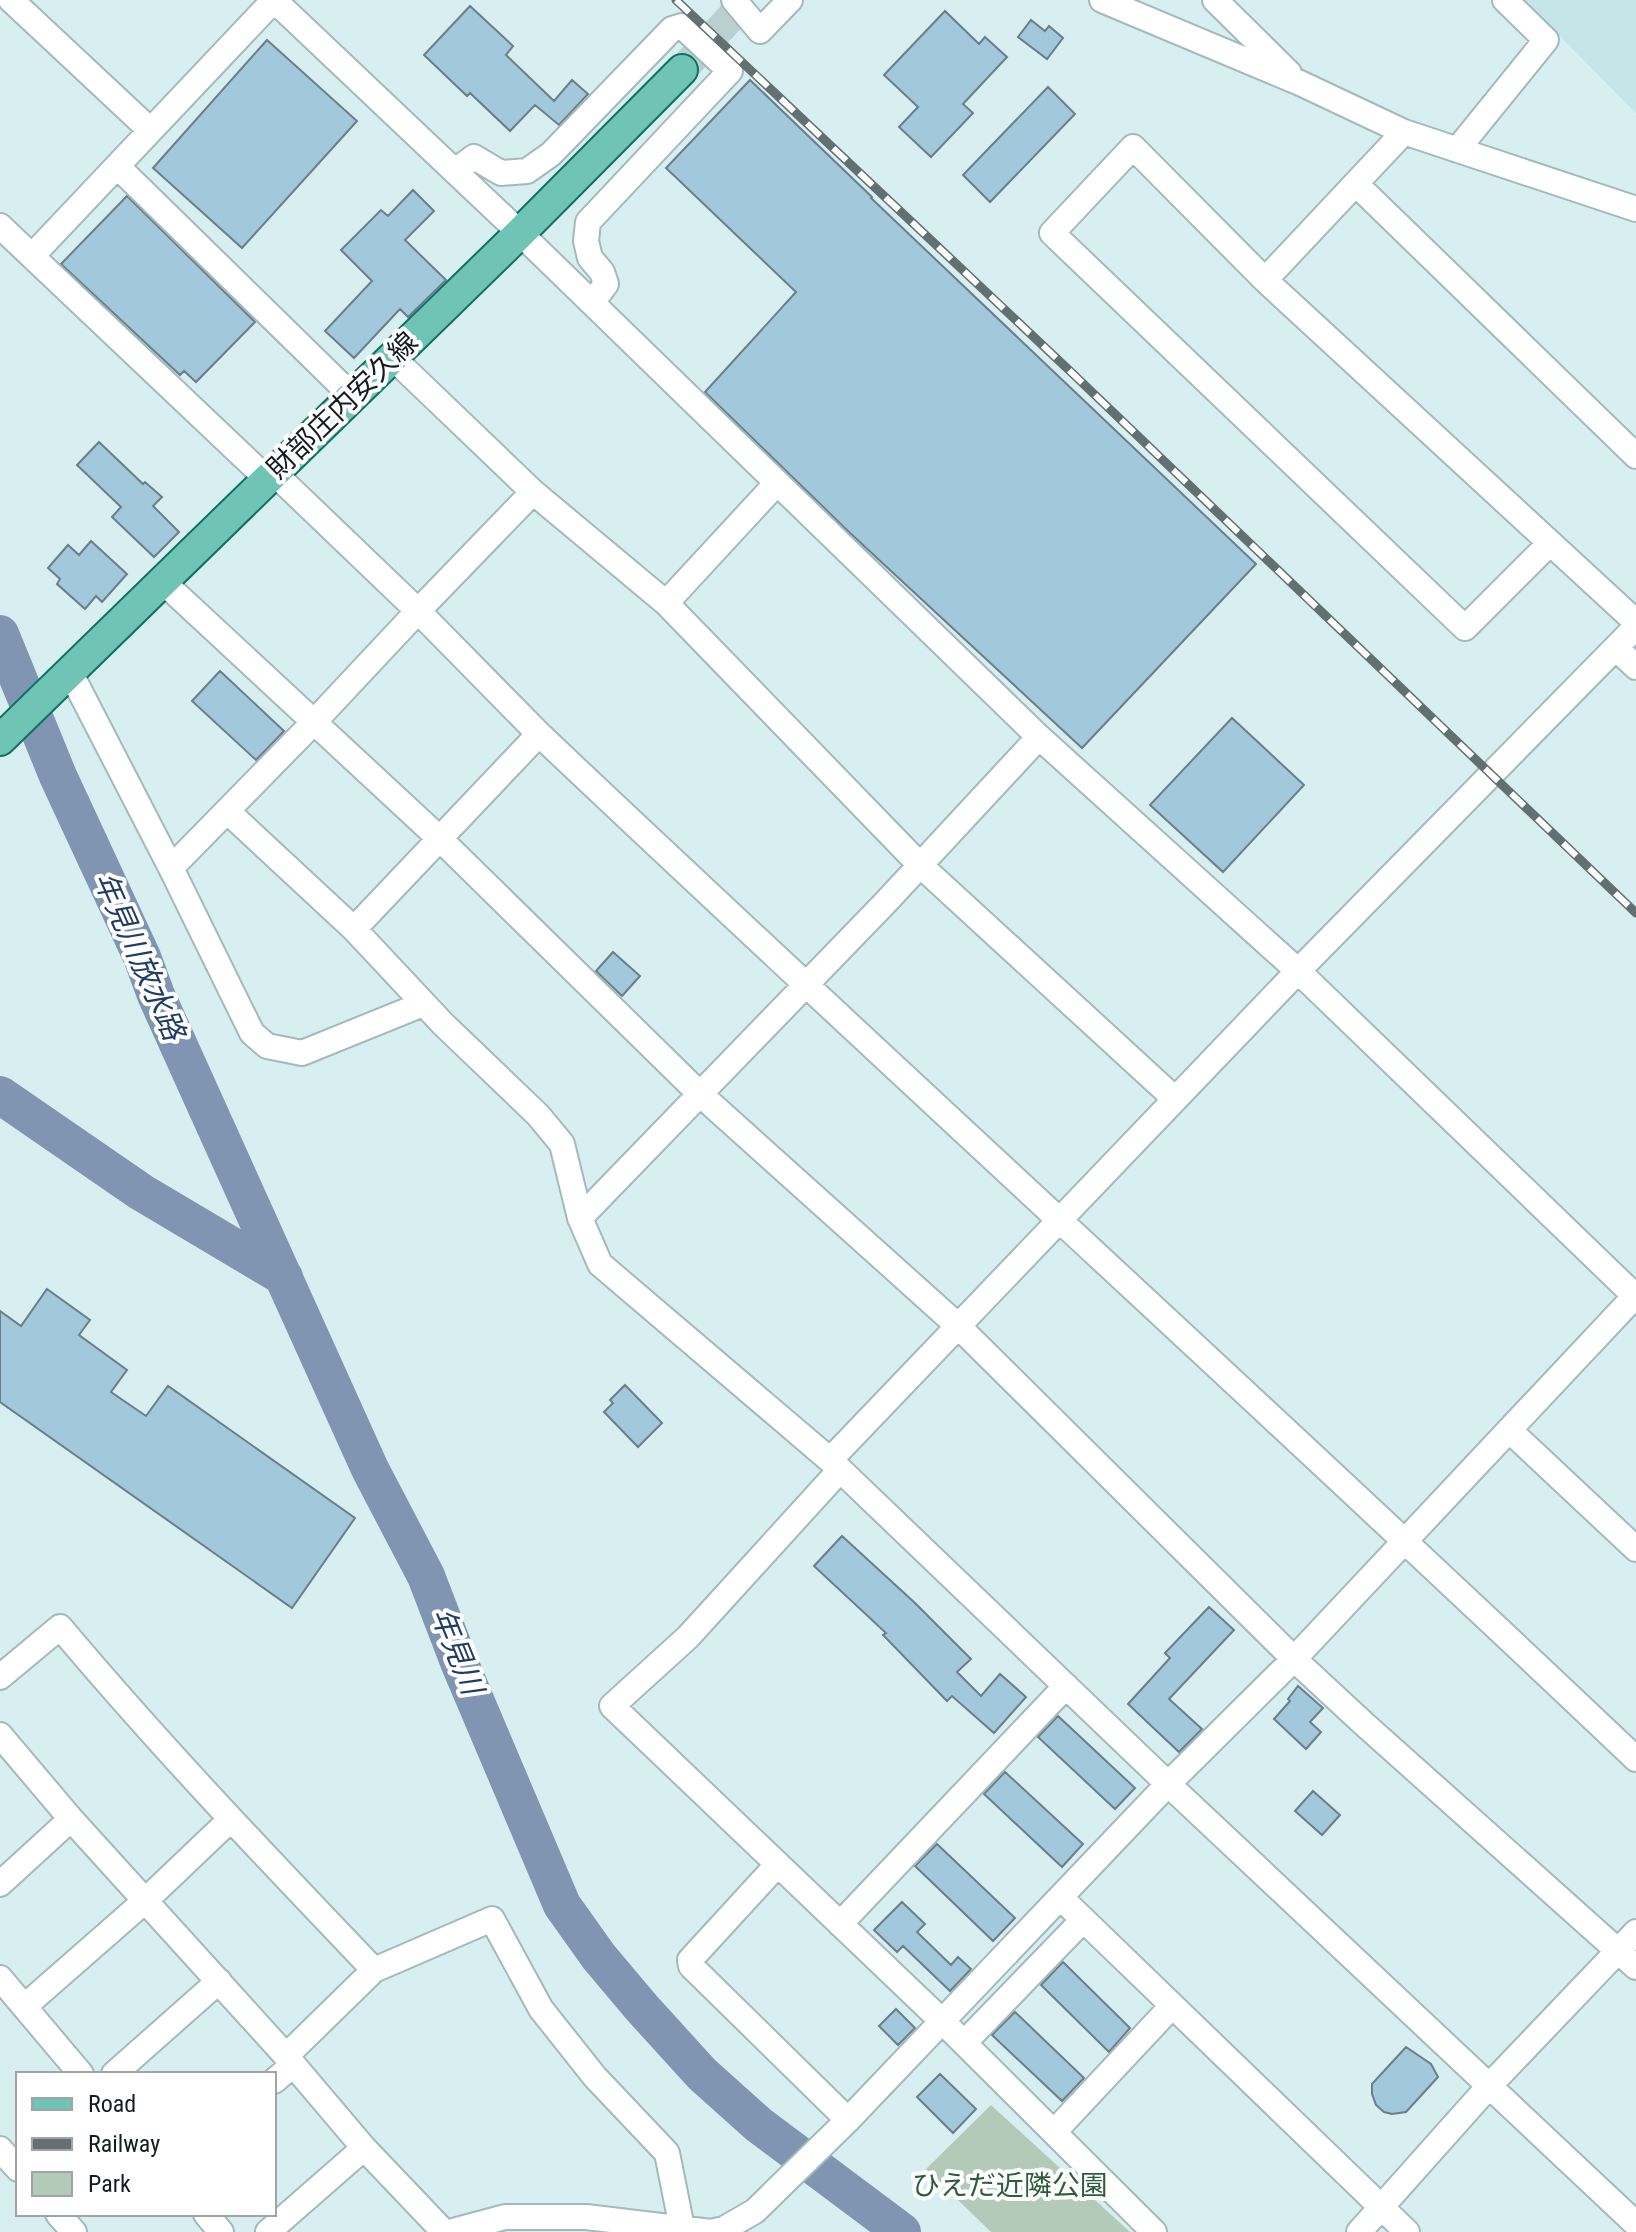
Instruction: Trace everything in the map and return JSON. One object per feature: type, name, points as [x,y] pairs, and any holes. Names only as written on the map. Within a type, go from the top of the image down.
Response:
[{"type":"main road","name":"財部庄内安久線","points":[[4,736],[520,233],[682,70]]},
{"type":"street","points":[[11,0],[150,130]]},
{"type":"street","points":[[0,1735],[71,1819],[290,2060],[364,2148],[446,2232],[505,2217],[586,2217],[711,2232],[724,2229],[755,2211],[848,2120],[1168,1784],[1294,1659],[1636,1296],[1298,971],[1039,737],[520,233],[274,0],[32,256]]},
{"type":"street","points":[[734,0],[760,31],[790,0]]},
{"type":"street","points":[[1215,0],[1300,83]]},
{"type":"street","points":[[1457,150],[1546,40],[1505,0]]},
{"type":"street","points":[[1103,1],[1300,83],[1404,132],[1636,209]]},
{"type":"street","points":[[455,171],[474,157],[501,173],[527,171],[551,154],[672,29],[682,26],[730,71],[588,222],[586,241],[590,258],[602,272],[606,284],[592,303]]},
{"type":"street","points":[[1265,280],[1404,132]]},
{"type":"street","points":[[1154,2232],[943,2022],[612,1706],[688,1637],[957,1325],[1636,625],[1550,543],[1265,280],[1133,147],[1052,233],[1465,628],[1550,543]]},
{"type":"street","points":[[117,166],[351,395]]},
{"type":"street","points":[[1356,184],[1636,456]]},
{"type":"street","points":[[0,226],[418,611],[539,734],[805,986],[1060,1219],[1636,1759]]},
{"type":"street","points":[[391,356],[533,492],[666,603],[920,865],[1175,1099]]},
{"type":"street","points":[[666,603],[776,484]]},
{"type":"street","points":[[171,868],[533,492]]},
{"type":"street","points":[[162,581],[440,839],[701,1095],[957,1325],[1294,1659],[1627,1959]]},
{"type":"street","points":[[1616,648],[1636,667]]},
{"type":"street","points":[[67,675],[171,868],[252,1033],[267,1046],[302,1053],[423,1004]]},
{"type":"street","points":[[354,929],[539,734]]},
{"type":"street","points":[[580,1218],[701,1095],[1039,737]]},
{"type":"street","points":[[227,811],[354,929],[423,1004],[538,1115],[562,1144],[580,1218],[600,1264],[835,1465],[1168,1784],[1636,2224]]},
{"type":"street","points":[[1509,1430],[1636,1549]]},
{"type":"street","points":[[0,1677],[60,1627],[230,1820],[374,1970]]},
{"type":"street","points":[[840,1924],[1066,1686]]},
{"type":"street","points":[[0,1884],[71,1819]]},
{"type":"street","points":[[25,2006],[146,1900],[230,1820]]},
{"type":"street","points":[[778,1864],[690,1960],[691,1966],[848,2120]]},
{"type":"street","points":[[1061,1898],[1407,2232]]},
{"type":"street","points":[[276,2078],[374,1970],[492,1919],[541,2009],[595,2077],[667,2153],[682,2228]]},
{"type":"street","points":[[964,2043],[1083,1920]]},
{"type":"street","points":[[1359,2232],[1490,2085],[1627,1959],[1636,1932]]},
{"type":"street","points":[[0,1978],[79,2072]]},
{"type":"street","points":[[116,2072],[219,1981]]},
{"type":"street","points":[[1054,2132],[1172,2006]]},
{"type":"street","points":[[268,2232],[364,2148]]},
{"type":"street","points":[[0,2149],[16,2167]]},
{"type":"street","points":[[60,2216],[74,2232]]},
{"type":"street","points":[[208,2216],[221,2232]]},
{"type":"shaded area","points":[[1524,0],[1636,0],[1636,113]]},
{"type":"green space","name":"ひえだ近隣公園","points":[[991,2105],[1130,2232],[991,2232],[926,2169]]},
{"type":"building","points":[[470,6],[513,46],[506,55],[554,101],[572,80],[588,94],[559,125],[535,105],[510,131],[424,55]]},
{"type":"building","points":[[945,11],[979,44],[985,37],[1007,57],[963,104],[973,113],[931,157],[899,127],[918,107],[884,75]]},
{"type":"building","points":[[1031,20],[1045,31],[1049,26],[1063,38],[1047,59],[1018,37]]},
{"type":"building","points":[[267,40],[357,121],[242,248],[153,168]]},
{"type":"building","points":[[750,80],[1256,564],[1082,748],[850,533],[705,392],[796,292],[666,168]]},
{"type":"building","points":[[1048,87],[1075,114],[990,202],[963,175]]},
{"type":"building","points":[[413,190],[434,211],[405,240],[446,280],[408,317],[400,309],[354,358],[325,331],[372,281],[341,250],[381,210],[388,216]]},
{"type":"building","points":[[127,196],[255,322],[196,382],[184,371],[180,375],[61,264]]},
{"type":"building","points":[[99,442],[143,484],[145,482],[162,497],[153,506],[179,532],[154,557],[112,517],[121,507],[77,465]]},
{"type":"building","points":[[91,541],[127,574],[102,602],[96,596],[85,609],[57,584],[60,579],[48,568],[68,545],[79,555]]},
{"type":"building","points":[[220,671],[284,731],[256,760],[192,701]]},
{"type":"building","points":[[1232,718],[1304,785],[1223,872],[1150,805]]},
{"type":"building","points":[[613,952],[640,976],[622,996],[596,971]]},
{"type":"building","points":[[47,1289],[90,1320],[79,1335],[127,1370],[111,1392],[146,1416],[168,1386],[355,1518],[292,1608],[0,1402],[0,1311],[21,1326]]},
{"type":"building","points":[[625,1385],[662,1423],[638,1447],[604,1412],[613,1403],[610,1400]]},
{"type":"building","points":[[842,1536],[971,1659],[957,1672],[981,1696],[1000,1674],[1026,1697],[994,1733],[952,1696],[947,1701],[883,1635],[886,1633],[814,1566]]},
{"type":"building","points":[[1209,1607],[1234,1630],[1169,1699],[1202,1729],[1179,1752],[1128,1704],[1170,1658],[1165,1653]]},
{"type":"building","points":[[1298,1686],[1323,1708],[1310,1722],[1321,1732],[1306,1749],[1274,1719]]},
{"type":"building","points":[[1058,1716],[1135,1788],[1115,1809],[1038,1737]]},
{"type":"building","points":[[1005,1772],[1083,1844],[1062,1867],[984,1794]]},
{"type":"building","points":[[1313,1791],[1340,1815],[1322,1835],[1295,1811]]},
{"type":"building","points":[[937,1844],[1015,1918],[993,1941],[915,1866]]},
{"type":"building","points":[[902,1902],[925,1924],[917,1932],[951,1965],[958,1957],[971,1969],[950,1991],[903,1946],[897,1952],[874,1930]]},
{"type":"building","points":[[1063,1962],[1130,2028],[1109,2052],[1041,1985]]},
{"type":"building","points":[[896,2009],[915,2028],[898,2045],[879,2026]]},
{"type":"building","points":[[1015,2012],[1084,2078],[1062,2101],[992,2035]]},
{"type":"building","points":[[1406,2047],[1431,2064],[1438,2077],[1406,2112],[1384,2112],[1376,2105],[1372,2084]]},
{"type":"building","points":[[940,2074],[976,2109],[953,2133],[917,2097]]},
{"type":"waterway","name":"年見川","points":[[0,634],[58,776],[370,1469],[426,1576],[562,1905],[599,1957],[702,2074],[759,2125],[902,2232]]},
{"type":"waterway","name":"年見川","points":[[0,1095],[141,1192],[284,1277]]},
{"type":"tunnel","points":[[682,70],[747,0]]},
{"type":"railway","points":[[676,0],[1071,372],[1636,913]]},
{"type":"water label","name":"年見川放水路","points":[[139,956]]}]
